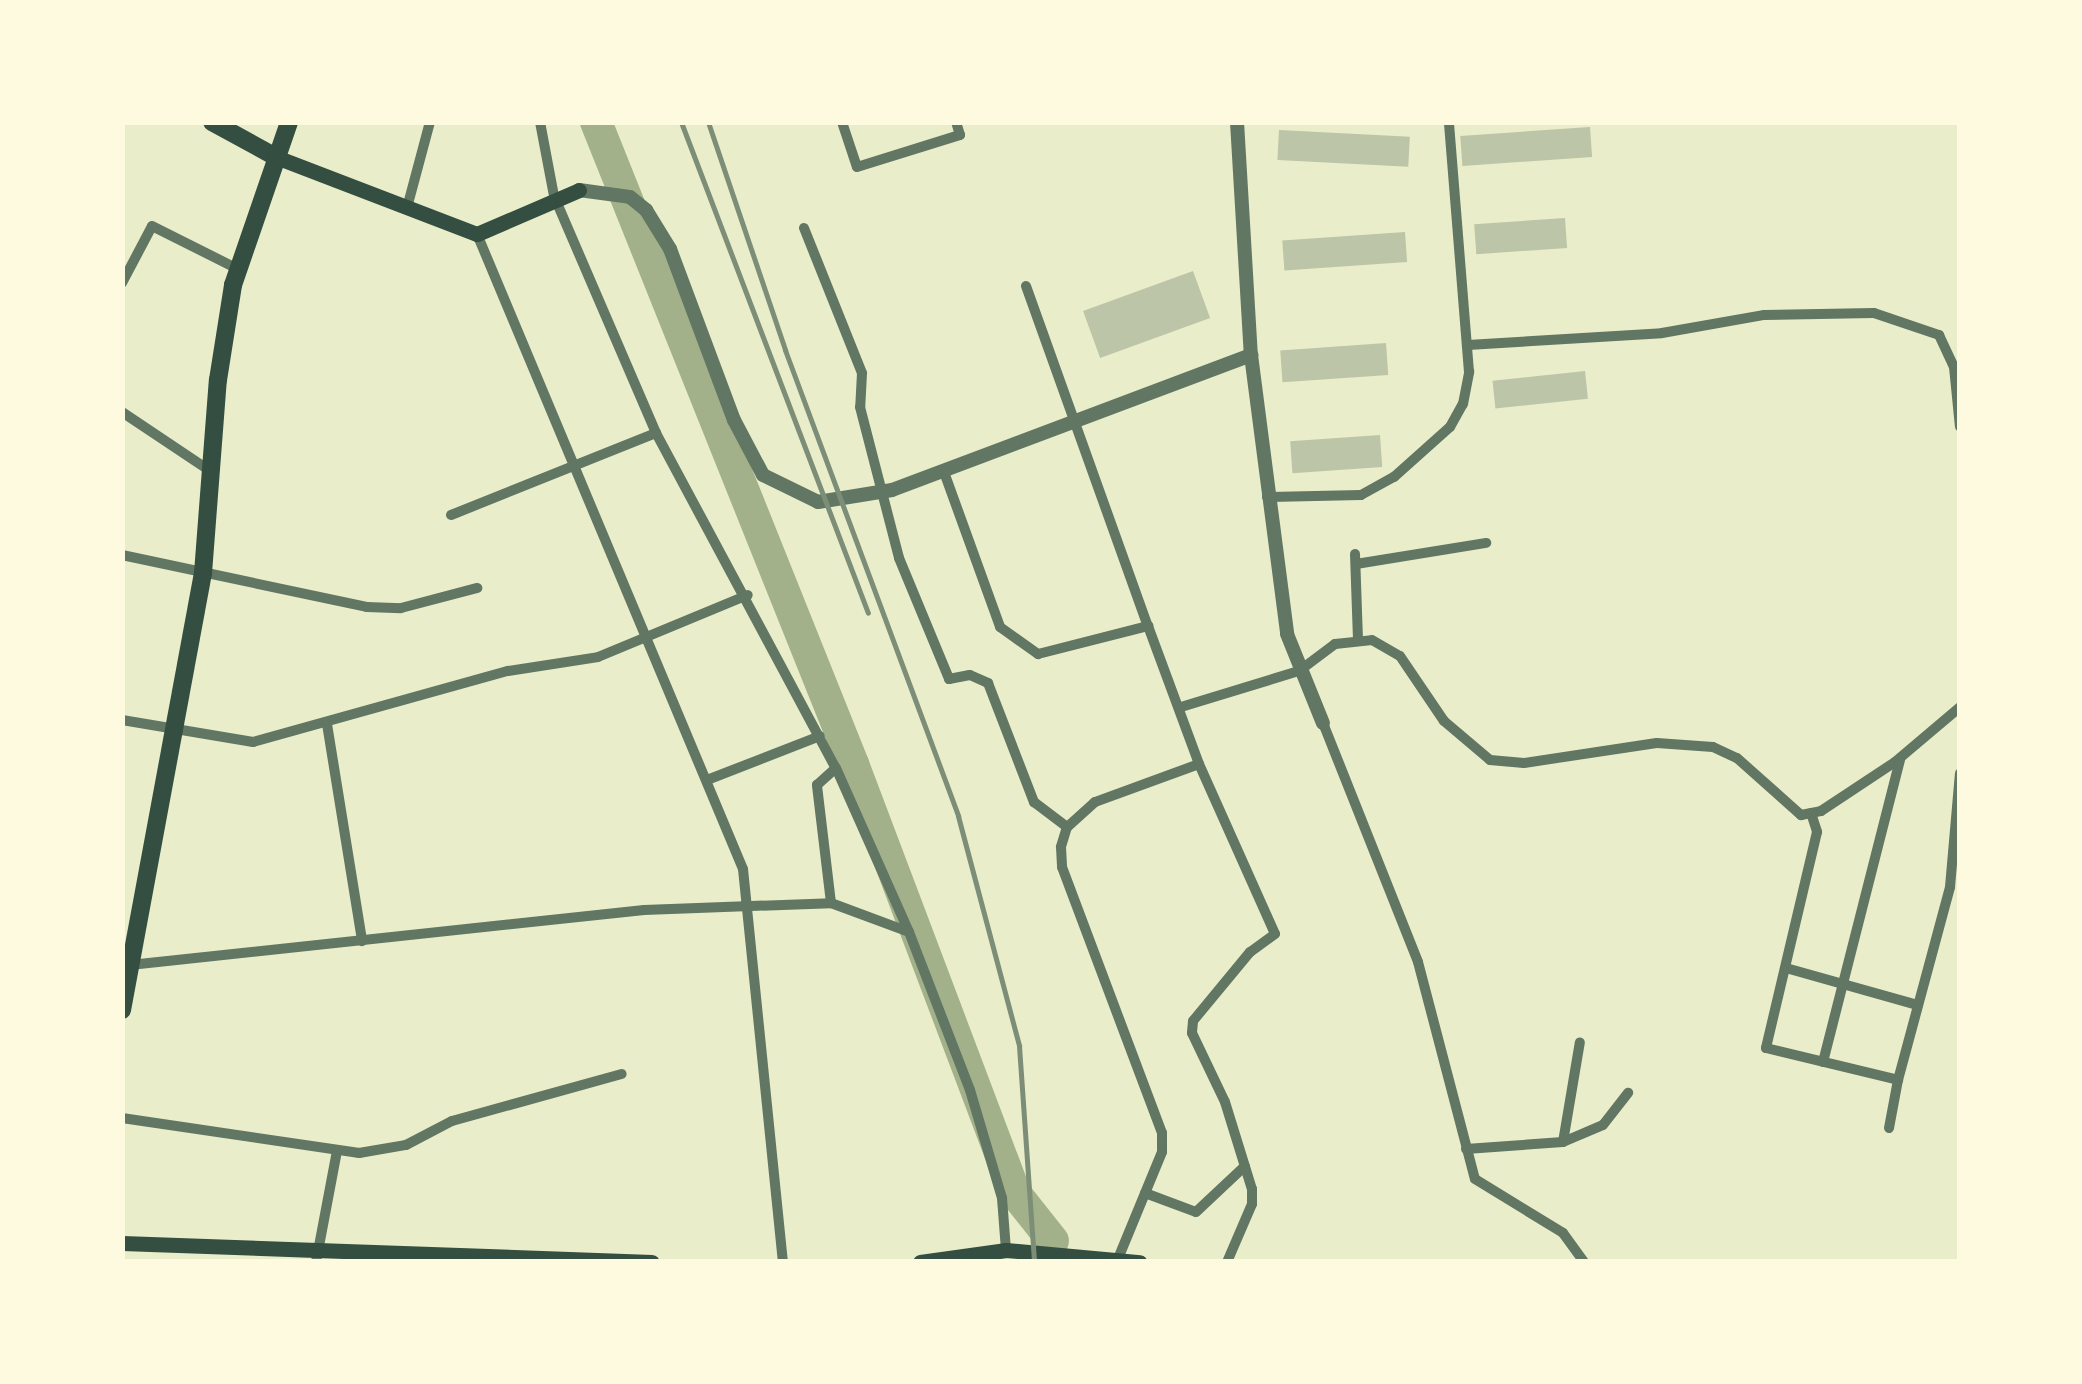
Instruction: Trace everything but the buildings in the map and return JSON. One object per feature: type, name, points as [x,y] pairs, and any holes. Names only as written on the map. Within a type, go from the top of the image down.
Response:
[{"type":"main road","points":[[212,122],[276,157],[408,204],[477,234],[517,221],[554,196],[579,190]]},
{"type":"main road","points":[[122,1010],[128,952],[203,573],[214,473],[218,380],[238,269],[289,122]]},
{"type":"main road","points":[[122,1242],[318,1254],[652,1262]]},
{"type":"main road","points":[[920,1262],[1006,1250],[1139,1262]]},
{"type":"street","points":[[408,204],[430,122]]},
{"type":"street","points":[[540,122],[554,196],[656,433],[748,595],[820,736],[909,932],[970,1090],[1002,1198],[1006,1250]]},
{"type":"street","points":[[842,122],[857,167],[960,135],[956,122]]},
{"type":"street","points":[[1267,497],[1360,495],[1394,477],[1450,427],[1463,404],[1468,345],[1449,122]]},
{"type":"street","points":[[1234,123],[1251,355],[1286,634],[1418,962],[1475,1180],[1563,1233],[1584,1262]]},
{"type":"street","points":[[579,190],[630,197],[646,210],[685,287],[734,420],[763,476],[818,502],[859,500],[927,478],[1120,400],[1251,355]]},
{"type":"street","points":[[122,282],[152,226],[238,269]]},
{"type":"street","points":[[804,228],[862,373],[860,407],[899,558],[949,678],[970,676],[988,683],[1034,802],[1067,827]]},
{"type":"street","points":[[477,234],[743,869],[752,910],[751,972],[783,1262]]},
{"type":"street","points":[[1026,286],[1200,764],[1275,934],[1250,952],[1193,1021],[1192,1033],[1245,1166],[1252,1204],[1226,1262]]},
{"type":"street","points":[[1468,345],[1662,333],[1764,315],[1874,313],[1939,335],[1954,367],[1960,427]]},
{"type":"street","points":[[122,412],[214,473]]},
{"type":"street","points":[[451,515],[656,433]]},
{"type":"street","points":[[944,472],[1000,626],[1015,643],[1038,654],[1148,626]]},
{"type":"street","points":[[1358,640],[1356,559],[1486,543]]},
{"type":"street","points":[[122,555],[367,608],[400,608],[477,588]]},
{"type":"street","points":[[122,720],[254,742],[508,671],[598,657],[748,595]]},
{"type":"street","points":[[1181,707],[1299,671],[1334,644],[1358,640],[1400,656],[1444,721],[1490,760],[1524,763],[1657,743],[1713,747],[1737,758],[1801,815],[1811,813],[1900,758],[1959,708]]},
{"type":"street","points":[[328,724],[362,941]]},
{"type":"street","points":[[707,780],[820,736]]},
{"type":"street","points":[[1823,1062],[1900,758]]},
{"type":"street","points":[[1118,1259],[1145,1192],[1162,1133],[1062,866],[1067,827],[1095,802],[1200,764]]},
{"type":"street","points":[[831,903],[817,785],[836,768]]},
{"type":"street","points":[[1888,1128],[1950,887],[1960,773]]},
{"type":"street","points":[[1811,813],[1817,832],[1766,1048],[1898,1080]]},
{"type":"street","points":[[128,952],[362,941],[644,910],[752,910],[831,903],[900,934],[909,932]]},
{"type":"street","points":[[1786,968],[1918,1005]]},
{"type":"street","points":[[1563,1142],[1580,1042]]},
{"type":"street","points":[[122,1118],[222,1128],[336,1151],[406,1146],[452,1121],[622,1074]]},
{"type":"street","points":[[1466,1150],[1563,1142],[1603,1125],[1628,1093]]},
{"type":"street","points":[[318,1254],[336,1151]]},
{"type":"street","points":[[1145,1192],[1196,1212],[1245,1166]]},
{"type":"waterway","points":[[596,122],[853,764],[1015,1193],[1053,1241]]},
{"type":"railway","points":[[681,122],[868,613]]},
{"type":"railway","points":[[708,122],[785,350],[958,816],[1019,1046],[1034,1262]]}]
